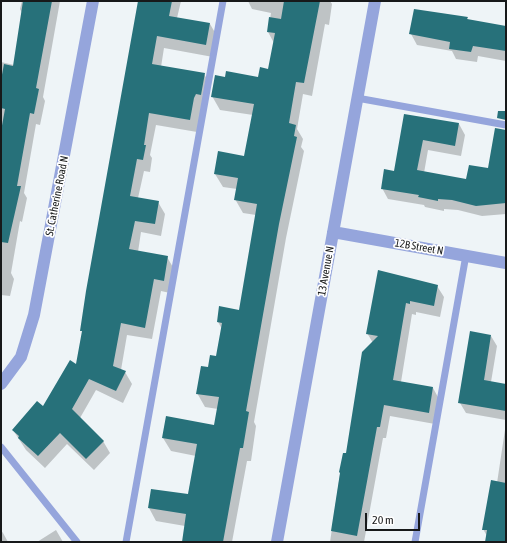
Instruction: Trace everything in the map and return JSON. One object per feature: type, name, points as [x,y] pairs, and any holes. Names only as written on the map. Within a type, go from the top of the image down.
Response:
[{"type":"street","name":"St. Catherine Road N","points":[[1,384],[21,357],[34,315],[94,1]]},
{"type":"street","name":"13 Avenue N","points":[[277,542],[374,1]]},
{"type":"street","name":"12B Street N","points":[[333,232],[506,262]]},
{"type":"lane","points":[[126,542],[222,1]]},
{"type":"lane","points":[[357,98],[506,124]]},
{"type":"lane","points":[[415,542],[466,256]]},
{"type":"lane","points":[[1,446],[77,542]]},
{"type":"building","points":[[23,1],[52,1],[36,88],[39,89],[34,114],[30,113],[17,186],[21,186],[8,243],[1,242],[1,131],[5,109],[1,108],[1,80],[4,64],[13,66]]},
{"type":"building","points":[[138,1],[172,1],[169,16],[210,23],[206,45],[157,36],[152,64],[205,73],[201,95],[196,94],[194,98],[190,120],[149,113],[143,160],[137,159],[130,196],[159,201],[155,224],[135,221],[129,249],[168,256],[164,281],[154,279],[145,328],[121,323],[113,366],[126,371],[116,391],[89,379],[72,409],[104,441],[86,459],[60,433],[38,456],[18,438],[19,436],[12,430],[37,401],[43,406],[70,360],[76,364],[82,331],[80,331],[86,291]]},
{"type":"building","points":[[284,1],[320,1],[304,83],[296,82],[289,123],[296,125],[294,136],[297,137],[279,224],[246,411],[249,412],[243,448],[240,448],[223,542],[182,542],[186,514],[148,508],[151,489],[188,494],[197,444],[162,438],[166,416],[214,425],[219,397],[196,394],[201,366],[208,367],[210,355],[216,356],[222,323],[217,322],[219,306],[239,310],[257,204],[234,200],[238,178],[214,174],[218,151],[244,156],[254,104],[211,97],[215,75],[225,77],[226,71],[258,77],[260,67],[268,69],[275,33],[267,32],[269,17],[281,19]]},
{"type":"building","points":[[414,9],[468,17],[467,19],[506,26],[506,51],[473,46],[471,52],[449,49],[450,42],[409,34]]},
{"type":"building","points":[[498,111],[506,111],[506,120],[497,118]]},
{"type":"building","points":[[404,114],[459,123],[455,146],[423,140],[417,170],[466,179],[469,165],[488,168],[495,128],[506,130],[506,203],[476,206],[452,200],[438,199],[438,201],[418,197],[419,195],[381,189],[384,169],[394,171]]},
{"type":"building","points":[[378,270],[438,285],[434,306],[410,301],[410,304],[406,303],[393,380],[433,387],[429,413],[384,405],[380,427],[377,427],[357,536],[331,531],[339,472],[343,453],[346,453],[362,352],[378,336],[366,334]]},
{"type":"building","points":[[470,331],[491,335],[484,380],[506,384],[506,411],[458,403]]},
{"type":"building","points":[[491,480],[506,483],[506,542],[485,542],[487,530],[482,530]]}]
